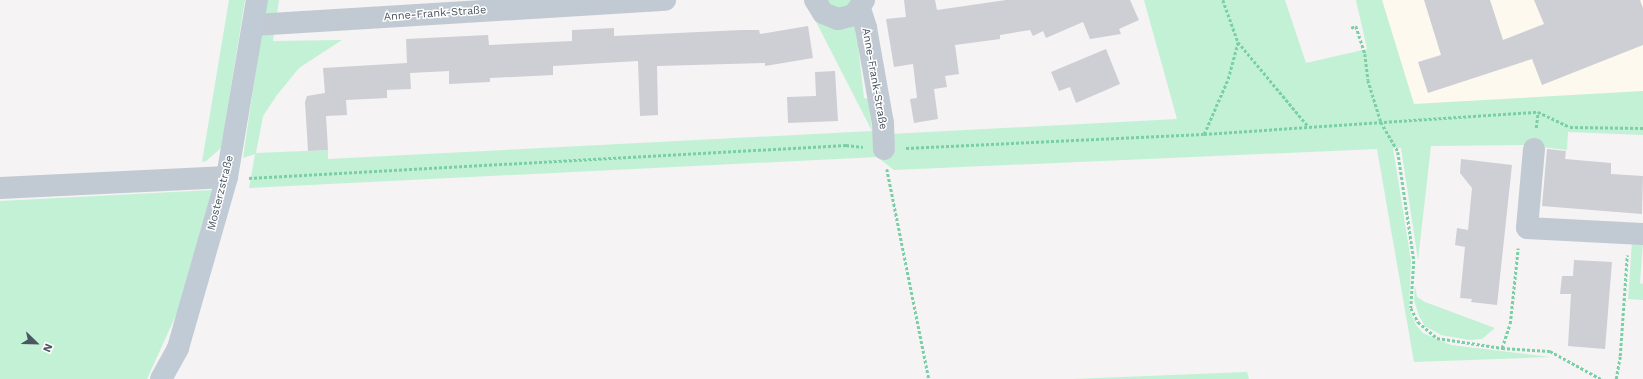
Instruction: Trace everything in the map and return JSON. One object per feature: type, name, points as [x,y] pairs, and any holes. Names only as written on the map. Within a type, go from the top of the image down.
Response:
[{"type":"street","name":"Mosterzstraße","points":[[161,379],[178,348],[227,177],[257,0]]},
{"type":"street","name":"Anne-Frank-Straße","points":[[253,25],[665,0]]},
{"type":"street","name":"Anne-Frank-Straße","points":[[815,0],[823,13],[838,19],[854,15],[862,5]]},
{"type":"street","name":"Anne-Frank-Straße","points":[[862,5],[883,123],[884,149]]},
{"type":"street","points":[[1534,149],[1527,228],[1636,234]]},
{"type":"street","points":[[0,188],[227,177]]},
{"type":"path","points":[[1223,0],[1238,42],[1309,126]]},
{"type":"path","points":[[1351,28],[1356,26],[1365,54],[1368,80],[1381,122],[1398,152],[1414,261],[1411,308],[1418,322],[1437,338],[1502,348],[1550,351],[1601,379]]},
{"type":"path","points":[[1204,134],[1228,79],[1238,42]]},
{"type":"path","points":[[227,177],[846,145],[884,149],[1204,134],[1538,112],[1570,127],[1643,128]]},
{"type":"path","points":[[884,149],[929,379]]},
{"type":"path","points":[[1502,348],[1510,324],[1519,243],[1527,228]]},
{"type":"path","points":[[1616,379],[1636,234]]},
{"type":"shaded area","points":[[1382,0],[1643,0],[1643,91],[1414,104]]},
{"type":"green space","points":[[229,0],[245,0],[221,148],[206,161],[202,162]]},
{"type":"green space","points":[[266,0],[279,0],[273,41],[342,40],[299,68],[277,95],[263,116],[256,153],[328,150],[328,159],[872,131],[890,134],[1177,119],[1144,0],[1285,0],[1306,63],[1367,49],[1356,0],[1382,0],[1414,104],[1643,91],[1643,135],[1568,132],[1567,150],[1524,145],[1431,146],[1418,260],[1401,148],[1393,148],[1411,261],[1409,309],[1416,325],[1423,333],[1451,345],[1550,357],[1414,362],[1377,149],[894,170],[877,157],[249,188],[255,154],[243,158]]},
{"type":"green space","points":[[824,0],[854,0],[851,5],[835,9]]},
{"type":"green space","points":[[811,12],[860,28],[858,45],[864,98],[869,99],[872,131]]},
{"type":"green space","points":[[212,190],[177,313],[147,379],[0,379],[0,201]]},
{"type":"green space","points":[[1632,242],[1643,243],[1640,283],[1643,284],[1643,300],[1628,299]]},
{"type":"green space","points":[[1415,286],[1417,297],[1425,302],[1495,328],[1482,339],[1469,340],[1441,335],[1425,326],[1419,316],[1414,300]]},
{"type":"green space","points":[[1247,372],[1249,379],[1073,379]]},
{"type":"building","points":[[904,0],[935,0],[937,10],[1006,0],[1130,0],[1139,20],[1119,29],[1121,34],[1090,39],[1083,22],[1046,38],[1043,31],[1033,36],[1030,30],[1000,35],[1000,39],[955,45],[959,74],[945,76],[947,87],[934,89],[938,119],[914,123],[910,99],[917,98],[913,64],[894,67],[886,19],[906,17]]},
{"type":"building","points":[[1424,0],[1490,0],[1503,40],[1544,24],[1534,0],[1640,0],[1643,8],[1643,45],[1542,85],[1532,59],[1428,93],[1418,62],[1441,55]]},
{"type":"building","points":[[808,26],[813,58],[765,66],[765,63],[657,66],[658,115],[640,116],[638,61],[553,66],[553,75],[490,78],[490,82],[449,84],[449,71],[410,73],[411,89],[387,90],[387,98],[346,100],[347,115],[326,116],[328,150],[308,151],[305,102],[307,96],[325,93],[323,68],[407,63],[406,39],[488,35],[489,45],[572,41],[572,30],[614,28],[614,36],[742,30],[759,30],[760,34]]},
{"type":"building","points":[[1106,49],[1120,84],[1076,103],[1070,87],[1059,91],[1051,72]]},
{"type":"building","points":[[835,71],[838,121],[788,123],[787,97],[816,96],[815,72]]},
{"type":"building","points":[[1547,149],[1566,151],[1565,159],[1611,163],[1611,174],[1643,176],[1642,214],[1542,206]]},
{"type":"building","points":[[1461,159],[1512,165],[1497,305],[1471,302],[1472,299],[1460,298],[1465,247],[1455,245],[1457,228],[1468,230],[1472,188],[1460,173]]},
{"type":"building","points":[[1574,260],[1612,262],[1605,349],[1568,346],[1571,294],[1560,294],[1562,276],[1573,276]]}]
